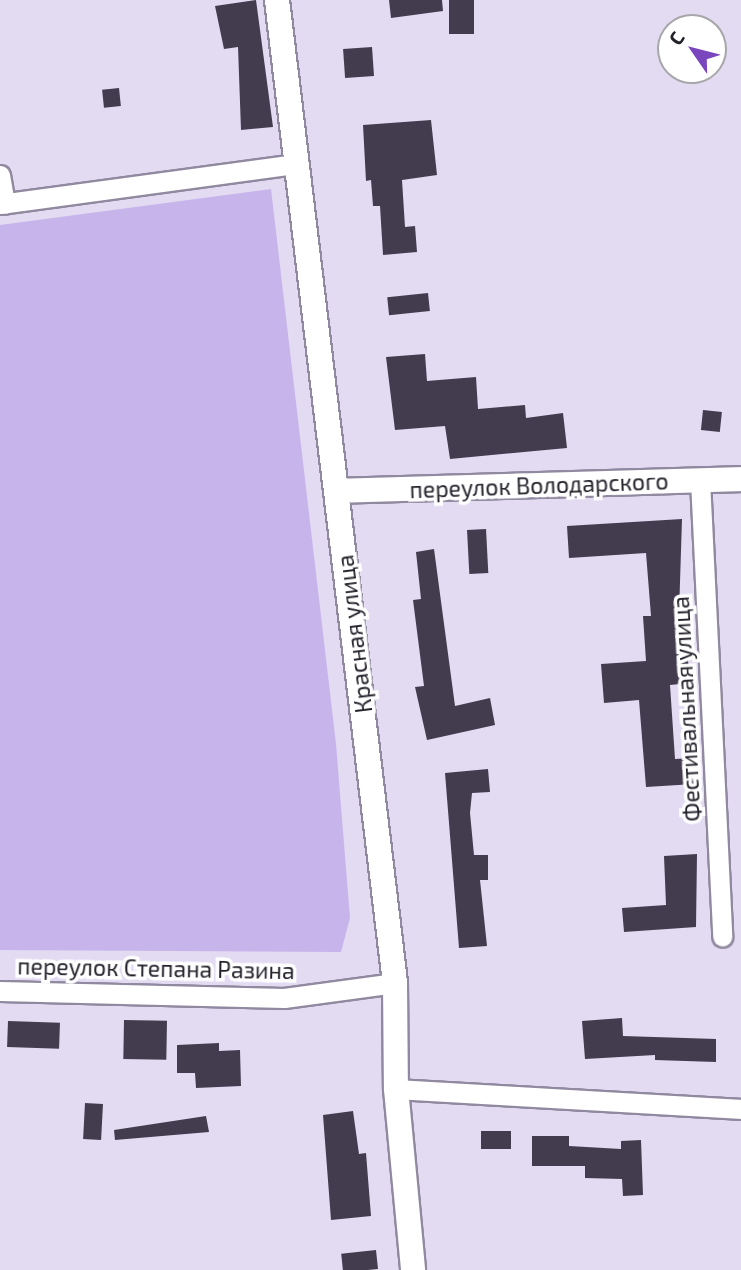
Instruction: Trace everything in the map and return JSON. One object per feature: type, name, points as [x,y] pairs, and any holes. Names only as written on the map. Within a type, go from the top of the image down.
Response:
[{"type":"street","name":"Красная улица","points":[[277,0],[294,164],[337,491],[395,983],[396,1089],[413,1270]]},
{"type":"street","points":[[0,174],[3,204],[294,164]]},
{"type":"street","name":"переулок Володарского","points":[[337,491],[741,479]]},
{"type":"street","name":"Фестивальная улица","points":[[700,480],[722,936]]},
{"type":"street","name":"переулок Степана Разина","points":[[0,991],[284,998],[395,983]]},
{"type":"street","points":[[396,1089],[741,1109]]},
{"type":"shaded area","points":[[271,189],[336,744],[350,918],[341,952],[0,950],[0,225]]},
{"type":"building","points":[[256,0],[273,127],[241,130],[238,47],[224,49],[215,6]]},
{"type":"building","points":[[389,0],[442,0],[443,11],[391,18]]},
{"type":"building","points":[[449,0],[474,0],[474,34],[449,34]]},
{"type":"building","points":[[372,47],[374,76],[345,78],[343,49]]},
{"type":"building","points":[[119,88],[121,106],[104,108],[102,90]]},
{"type":"building","points":[[431,120],[437,175],[402,180],[405,227],[415,226],[417,252],[383,255],[380,206],[373,206],[371,180],[366,181],[363,125]]},
{"type":"building","points":[[428,293],[430,311],[389,315],[387,297]]},
{"type":"building","points":[[425,354],[427,381],[476,377],[478,409],[525,405],[526,418],[563,413],[567,448],[450,459],[445,426],[395,430],[386,357]]},
{"type":"building","points":[[703,410],[722,412],[720,432],[701,430]]},
{"type":"building","points":[[682,519],[679,614],[684,614],[690,683],[670,685],[675,759],[693,758],[694,784],[646,787],[639,700],[604,703],[601,664],[646,661],[643,616],[651,616],[646,553],[569,558],[567,526]]},
{"type":"building","points":[[486,529],[488,573],[469,574],[467,530]]},
{"type":"building","points":[[434,549],[455,706],[490,698],[495,725],[427,740],[415,687],[424,686],[413,600],[421,599],[416,552]]},
{"type":"building","points":[[488,769],[490,792],[472,793],[470,813],[474,855],[488,855],[488,880],[480,880],[487,946],[459,948],[445,773]]},
{"type":"building","points":[[697,854],[696,927],[624,932],[622,908],[666,905],[664,856]]},
{"type":"building","points":[[622,1018],[623,1036],[716,1039],[716,1062],[655,1060],[655,1055],[585,1059],[582,1021]]},
{"type":"building","points":[[124,1020],[167,1021],[166,1060],[123,1059]]},
{"type":"building","points":[[8,1021],[60,1023],[59,1049],[7,1047]]},
{"type":"building","points":[[219,1043],[219,1051],[240,1050],[241,1086],[196,1088],[195,1073],[177,1073],[177,1045]]},
{"type":"building","points":[[85,1103],[103,1104],[101,1140],[83,1139]]},
{"type":"building","points":[[353,1111],[359,1154],[366,1153],[371,1216],[331,1220],[323,1115]]},
{"type":"building","points":[[206,1116],[209,1132],[115,1140],[114,1130]]},
{"type":"building","points":[[481,1131],[511,1131],[511,1149],[481,1149]]},
{"type":"building","points":[[532,1136],[569,1136],[569,1146],[621,1149],[621,1141],[641,1140],[643,1195],[623,1196],[622,1179],[585,1178],[585,1166],[532,1166]]},
{"type":"building","points":[[376,1250],[378,1269],[343,1270],[341,1254]]}]
